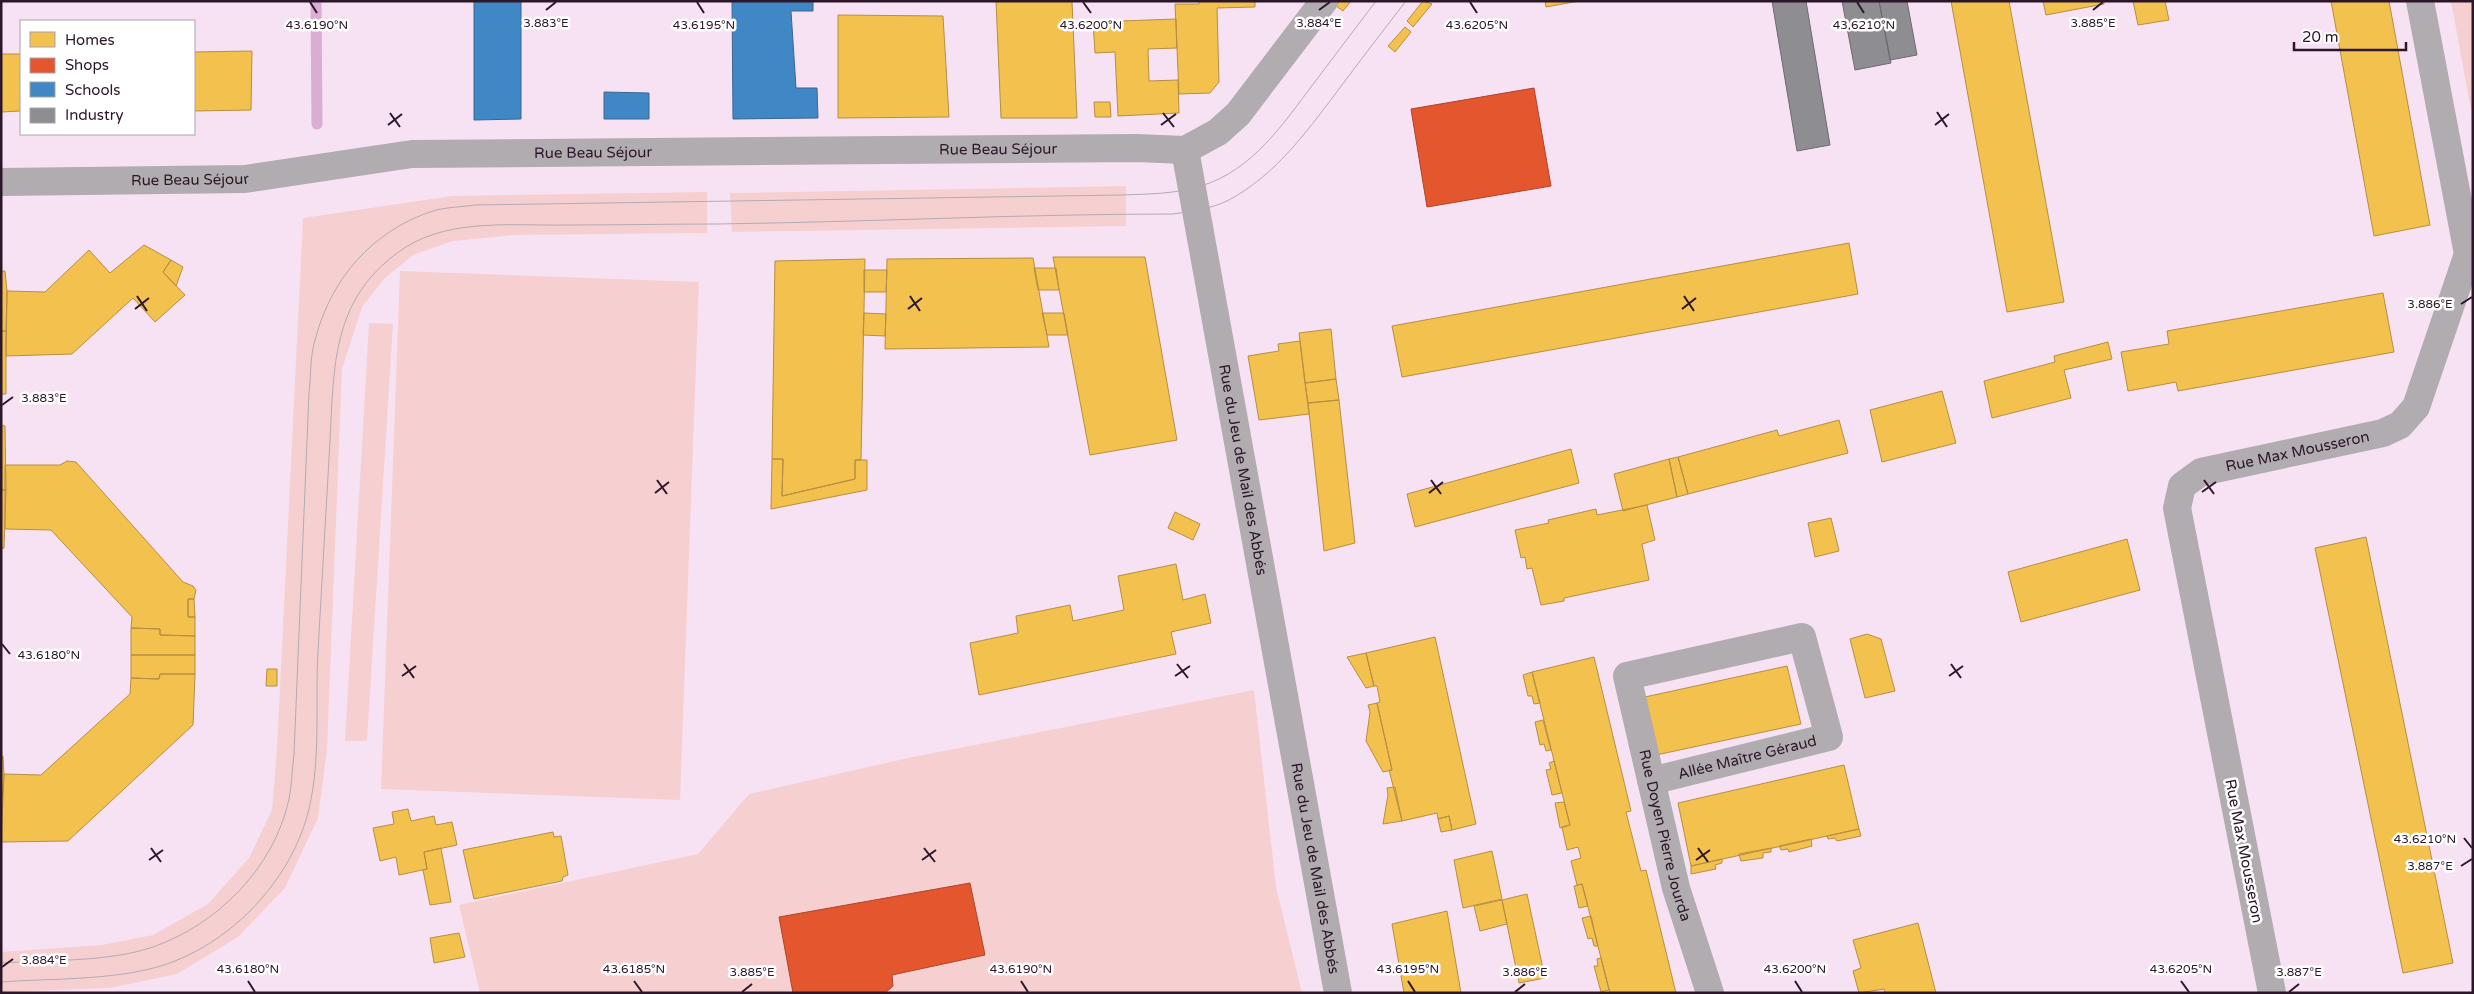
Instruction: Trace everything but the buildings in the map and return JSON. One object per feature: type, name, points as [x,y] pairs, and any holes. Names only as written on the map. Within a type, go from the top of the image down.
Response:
[{"type":"street","points":[[1185,150],[1218,132],[1238,114],[1324,1]]},
{"type":"street","name":"Rue Max Mousseron","points":[[2272,993],[2177,508],[2182,486],[2201,472],[2383,432],[2400,425],[2416,407],[2468,254],[2420,1]]},
{"type":"street","name":"Rue Beau Séjour","points":[[1,182],[245,179],[412,154],[1136,148],[1185,150]]},
{"type":"street","name":"Rue du Jeu de Mail des Abbés","points":[[1185,150],[1338,993]]},
{"type":"street","name":"Allée Maître Géraud","points":[[1627,676],[1802,637],[1829,738],[1651,780]]},
{"type":"street","name":"Rue Doyen Pierre Jourda","points":[[1627,676],[1676,888],[1710,993]]},
{"type":"shaded area","points":[[2451,1],[2473,1],[2473,121]]},
{"type":"shaded area","points":[[1126,186],[1126,226],[732,232],[730,193]]},
{"type":"shaded area","points":[[707,192],[707,233],[515,235],[453,241],[413,255],[385,278],[362,307],[342,369],[327,750],[318,818],[285,888],[238,937],[177,974],[110,988],[1,992],[1,952],[102,945],[153,935],[208,904],[249,858],[272,810],[277,749],[303,218],[452,196]]},
{"type":"shaded area","points":[[400,271],[699,282],[680,800],[381,789]]},
{"type":"shaded area","points":[[369,323],[393,324],[367,741],[345,741]]},
{"type":"shaded area","points":[[1254,690],[1276,887],[1302,993],[480,993],[459,905],[698,854],[749,794],[908,758]]},
{"type":"waterway","points":[[316,1],[317,124]]},
{"type":"tram line","points":[[1,963],[98,958],[136,952],[177,937],[200,924],[221,908],[257,870],[271,848],[282,824],[289,799],[294,754],[309,393],[313,350],[321,321],[330,299],[342,280],[356,261],[390,231],[433,211],[475,205],[1122,195],[1191,189],[1220,179],[1236,169],[1265,144],[1291,114],[1376,1]]},
{"type":"tram line","points":[[1,982],[112,975],[135,972],[175,961],[198,950],[241,920],[260,901],[290,858],[301,834],[309,809],[315,770],[318,651],[331,412],[336,358],[350,309],[363,287],[382,266],[406,247],[443,231],[485,226],[717,224],[1173,214],[1208,208],[1229,200],[1246,190],[1275,166],[1313,124],[1406,1]]}]
